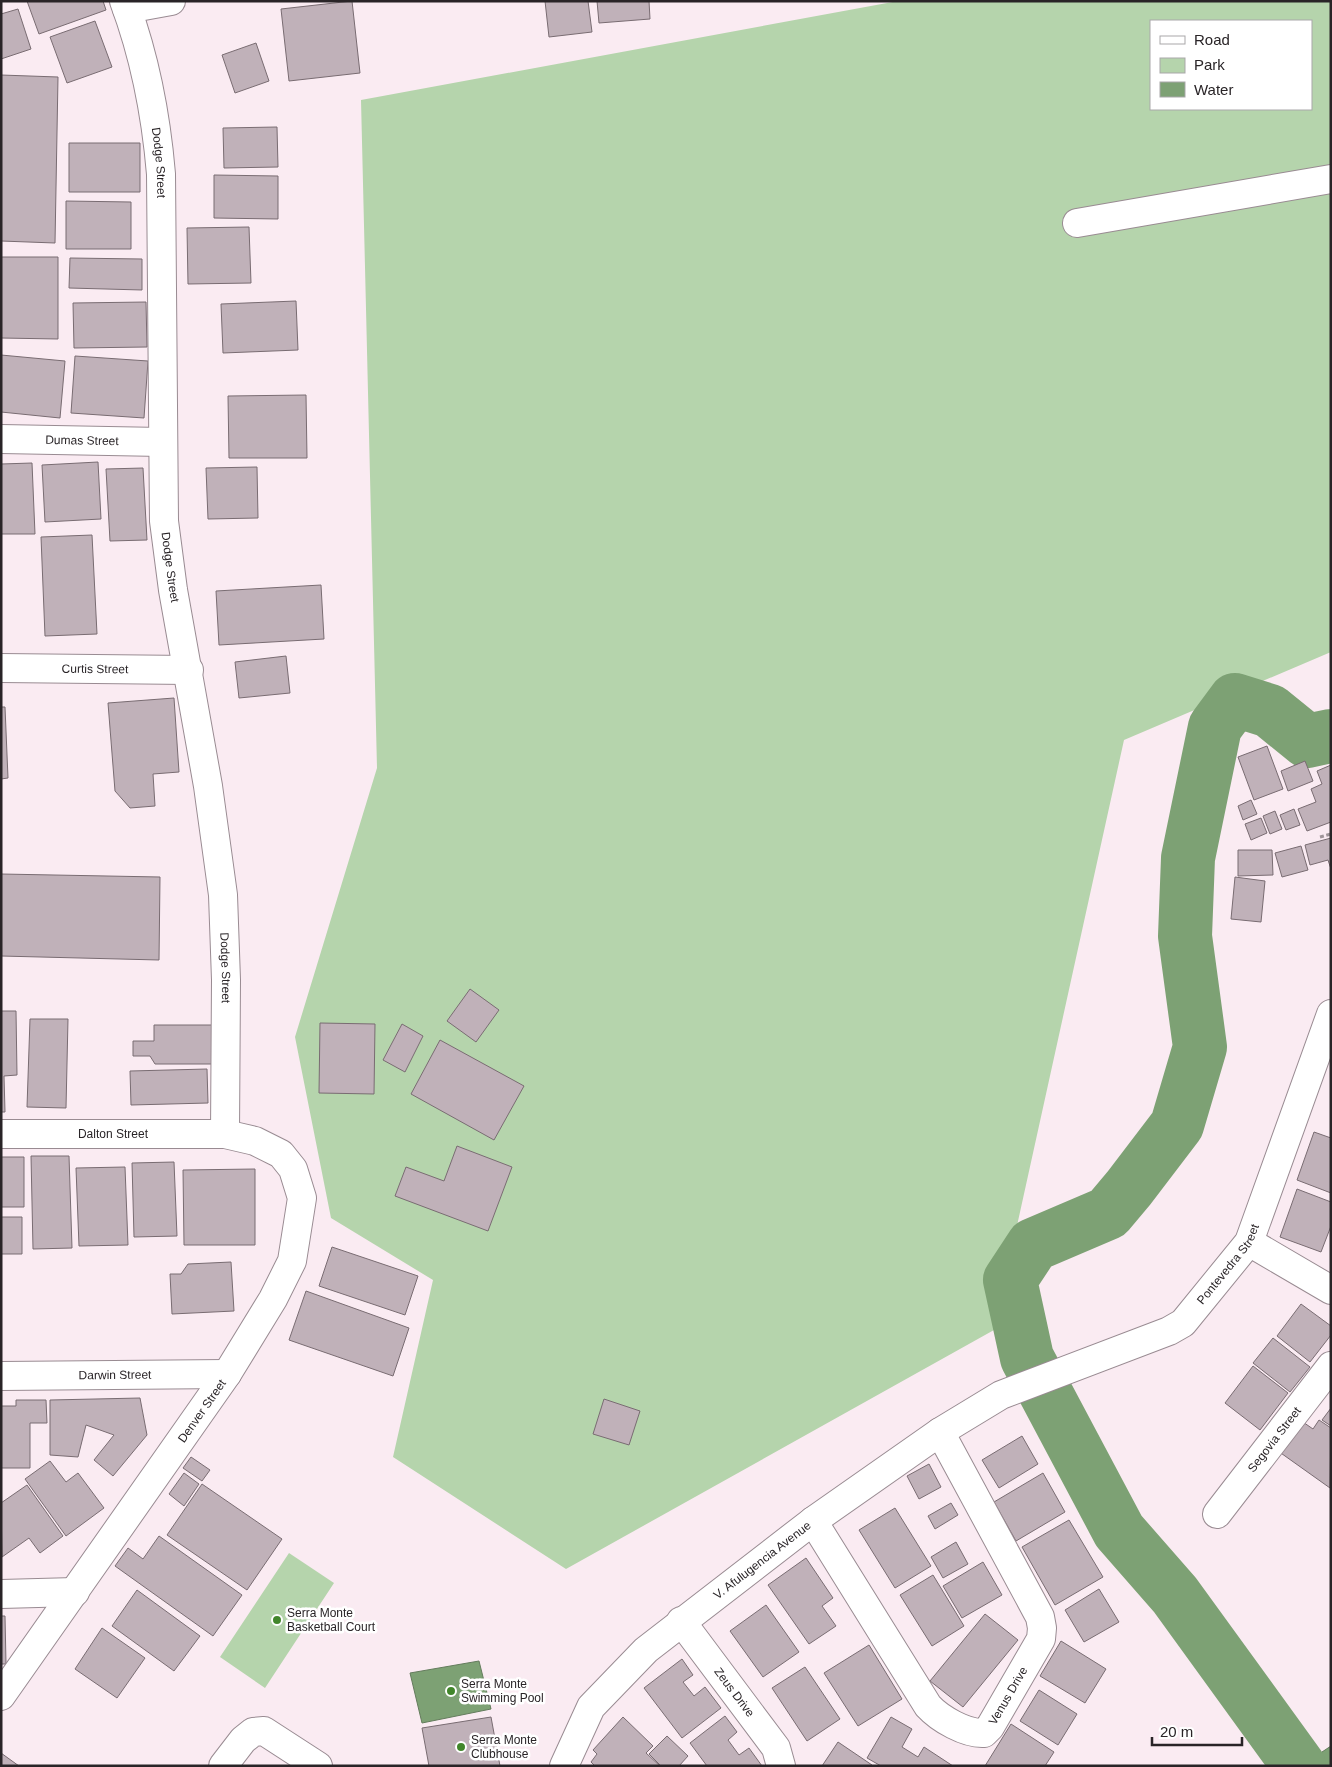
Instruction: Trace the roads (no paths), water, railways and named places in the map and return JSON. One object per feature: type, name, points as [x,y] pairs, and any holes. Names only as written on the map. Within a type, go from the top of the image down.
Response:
[{"type":"street","points":[[126,5],[171,1]]},
{"type":"street","name":"Dodge Street","points":[[126,5],[150,87],[161,174],[164,520],[173,590],[189,670],[223,895],[226,980],[226,1134]]},
{"type":"street","points":[[1077,224],[1331,179]]},
{"type":"street","name":"Dumas Street","points":[[1,439],[162,442]]},
{"type":"street","name":"Curtis Street","points":[[1,668],[189,670]]},
{"type":"street","name":"Pontevedra Street","points":[[1001,1395],[1169,1331],[1183,1323],[1249,1242],[1328,1030]]},
{"type":"street","name":"Dalton Street","points":[[1,1134],[226,1134]]},
{"type":"street","name":"Denver Street","points":[[1,1696],[227,1374],[273,1299],[292,1261],[302,1198],[293,1169],[281,1154],[255,1141],[226,1134]]},
{"type":"street","points":[[1249,1242],[1331,1290]]},
{"type":"street","name":"Segovia Street","points":[[1217,1514],[1331,1366]]},
{"type":"street","name":"Darwin Street","points":[[1,1376],[227,1374]]},
{"type":"street","name":"V. Afulugencia Avenue","points":[[564,1766],[591,1707],[646,1650],[681,1621],[813,1521],[940,1432],[1001,1395]]},
{"type":"street","name":"Venus Drive","points":[[813,1521],[928,1706],[934,1713],[974,1734],[984,1734],[990,1727],[1041,1639],[1042,1628],[1040,1617],[940,1432]]},
{"type":"street","points":[[1,1594],[75,1592]]},
{"type":"street","name":"Zeus Drive","points":[[681,1621],[776,1748],[781,1766]]},
{"type":"street","points":[[223,1766],[243,1740],[253,1732],[264,1731],[318,1766]]},
{"type":"water","name":"Serra Monte Swimming Pool","points":[[479,1661],[491,1709],[422,1723],[410,1673]]},
{"type":"water","points":[[1331,1746],[1331,1766],[1301,1766]]},
{"type":"waterway","points":[[1299,1766],[1175,1595],[1119,1531],[1027,1358],[1010,1280],[1033,1245],[1108,1213],[1177,1125],[1200,1047],[1185,936],[1188,858],[1215,727],[1235,700],[1270,711],[1307,741],[1331,736]]},
{"type":"place","name":"Serra Monte Basketball Court","points":[[277,1620]]},
{"type":"place","name":"Serra Monte Swimming Pool","points":[[451,1691]]},
{"type":"place","name":"Serra Monte Clubhouse","points":[[461,1747]]}]
